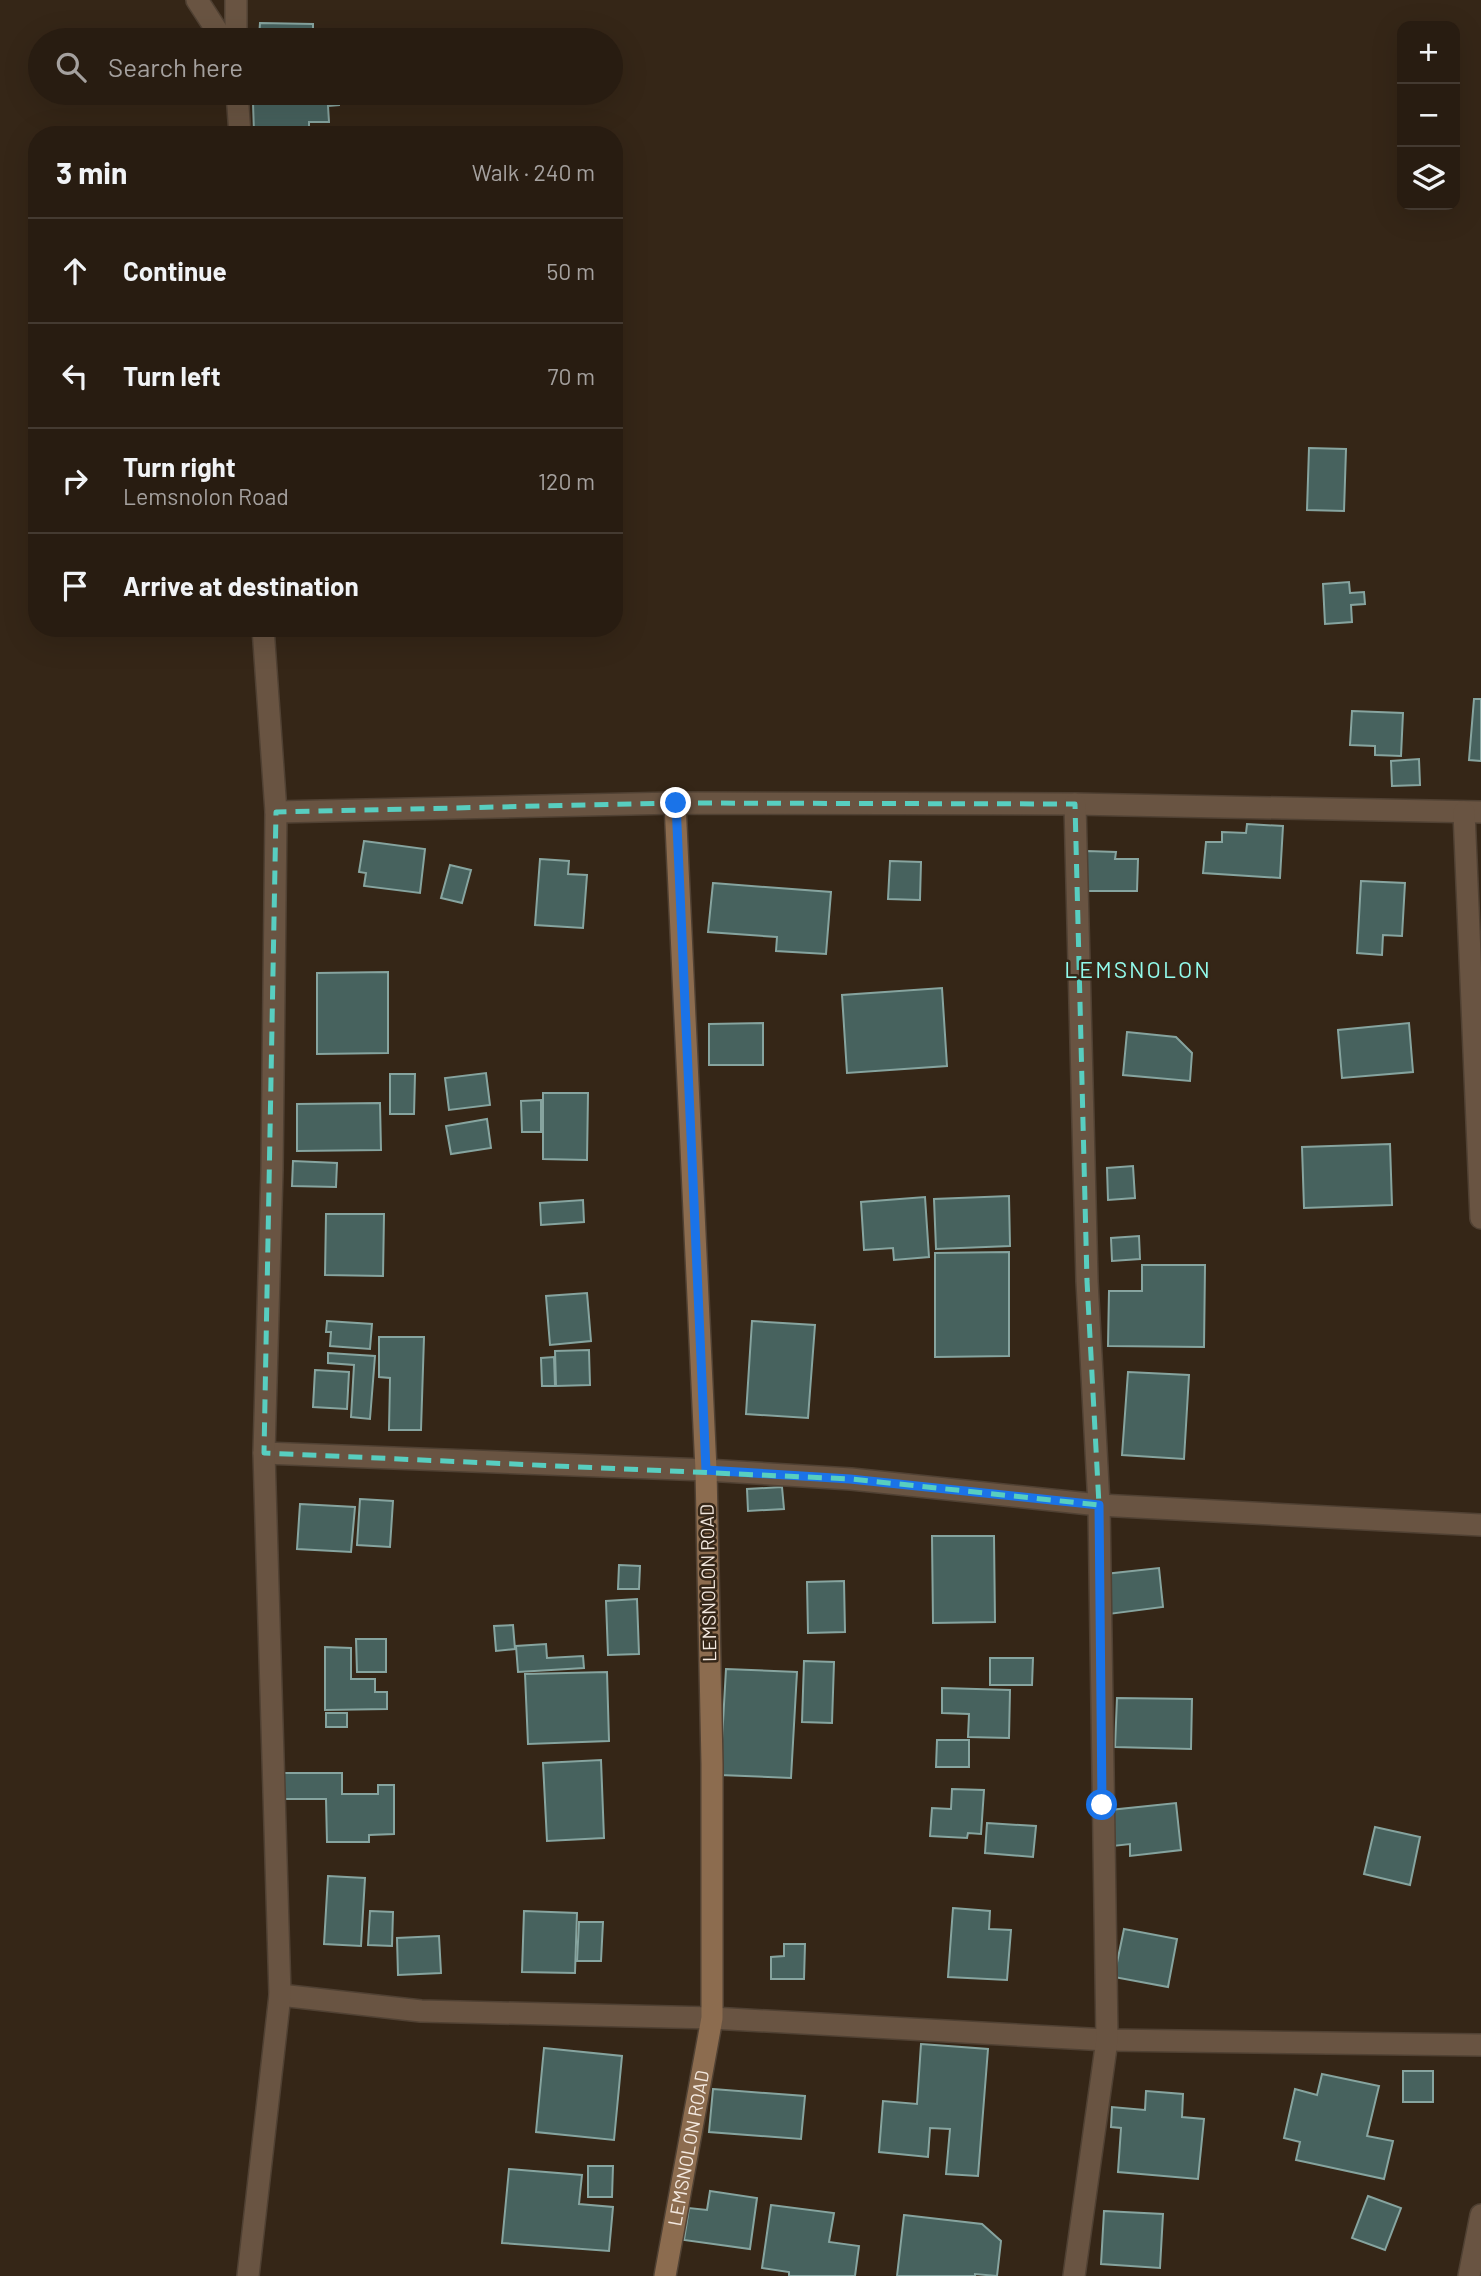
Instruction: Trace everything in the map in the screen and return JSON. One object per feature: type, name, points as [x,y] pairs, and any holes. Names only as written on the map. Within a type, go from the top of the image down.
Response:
[{"type":"street","points":[[197,0],[215,28]]},
{"type":"street","points":[[236,0],[236,28]]},
{"type":"street","points":[[238,105],[239,126]]},
{"type":"street","points":[[248,2276],[280,1995],[264,1453],[272,1170],[276,812],[264,637]]},
{"type":"street","points":[[276,812],[676,803],[1075,804],[1472,812],[1481,1219]]},
{"type":"street","name":"LEMSNOLON ROAD","points":[[665,2276],[712,2018],[712,1764],[706,1470],[676,803]]},
{"type":"street","points":[[1074,2276],[1107,2040],[1099,1505],[1087,1281],[1075,804]]},
{"type":"street","points":[[264,1453],[706,1470],[850,1479],[1099,1505],[1481,1525]]},
{"type":"street","points":[[280,1995],[421,2011],[712,2018],[1107,2040],[1481,2045]]},
{"type":"street","points":[[1469,2276],[1481,2216]]},
{"type":"highlighted area","points":[[675,803],[1075,804],[1087,1281],[1099,1505],[851,1479],[264,1453],[276,812]]},
{"type":"building","points":[[260,23],[313,24],[313,28],[260,28]]},
{"type":"building","points":[[253,105],[339,105],[328,106],[329,122],[309,122],[309,126],[254,126]]},
{"type":"building","points":[[1309,448],[1346,449],[1344,511],[1307,510]]},
{"type":"building","points":[[1349,582],[1350,593],[1364,592],[1365,604],[1351,605],[1352,622],[1325,624],[1323,584]]},
{"type":"building","points":[[1474,699],[1481,699],[1481,761],[1469,760]]},
{"type":"building","points":[[1352,711],[1403,713],[1401,756],[1375,755],[1375,746],[1350,745]]},
{"type":"building","points":[[1419,759],[1420,785],[1392,786],[1391,761]]},
{"type":"building","points":[[1247,824],[1283,826],[1280,878],[1203,873],[1206,842],[1222,842],[1222,832],[1246,833]]},
{"type":"building","points":[[364,841],[425,849],[420,893],[364,886],[366,873],[359,872]]},
{"type":"building","points":[[1087,851],[1116,852],[1115,859],[1138,859],[1137,891],[1086,891]]},
{"type":"building","points":[[540,859],[569,861],[568,874],[587,875],[583,928],[535,925]]},
{"type":"building","points":[[890,861],[921,862],[920,900],[888,899]]},
{"type":"building","points":[[450,865],[471,870],[462,903],[441,898]]},
{"type":"building","points":[[1361,881],[1405,883],[1402,936],[1383,935],[1382,955],[1357,953]]},
{"type":"building","points":[[713,883],[831,892],[826,954],[776,951],[777,937],[708,932]]},
{"type":"building","points":[[388,972],[388,1053],[317,1054],[317,973]]},
{"type":"building","points":[[942,988],[947,1066],[847,1073],[842,995]]},
{"type":"building","points":[[763,1023],[763,1065],[709,1065],[709,1024]]},
{"type":"building","points":[[1409,1023],[1413,1072],[1342,1078],[1338,1030]]},
{"type":"building","points":[[1127,1032],[1176,1037],[1192,1053],[1190,1081],[1123,1075]]},
{"type":"building","points":[[486,1073],[490,1105],[449,1110],[445,1078]]},
{"type":"building","points":[[390,1074],[415,1074],[414,1114],[390,1114]]},
{"type":"building","points":[[543,1093],[588,1093],[587,1160],[543,1159]]},
{"type":"building","points":[[541,1100],[541,1132],[522,1132],[521,1101]]},
{"type":"building","points":[[380,1103],[381,1150],[297,1151],[297,1104]]},
{"type":"building","points":[[487,1119],[491,1148],[451,1154],[446,1126]]},
{"type":"building","points":[[1390,1144],[1392,1205],[1304,1208],[1302,1147]]},
{"type":"building","points":[[293,1161],[337,1163],[336,1187],[292,1186]]},
{"type":"building","points":[[1133,1166],[1135,1198],[1108,1200],[1107,1168]]},
{"type":"building","points":[[1009,1196],[1010,1246],[936,1249],[934,1199]]},
{"type":"building","points":[[925,1197],[929,1257],[894,1260],[893,1248],[864,1250],[861,1202]]},
{"type":"building","points":[[583,1200],[584,1222],[541,1225],[540,1203]]},
{"type":"building","points":[[326,1214],[384,1214],[383,1276],[325,1275]]},
{"type":"building","points":[[1139,1236],[1140,1259],[1112,1261],[1111,1238]]},
{"type":"building","points":[[1009,1252],[1009,1356],[935,1357],[935,1253]]},
{"type":"building","points":[[1142,1265],[1205,1265],[1204,1347],[1108,1346],[1109,1291],[1142,1291]]},
{"type":"building","points":[[587,1293],[591,1341],[550,1345],[546,1296]]},
{"type":"building","points":[[327,1321],[372,1324],[370,1349],[330,1346],[331,1332],[326,1332]]},
{"type":"building","points":[[752,1321],[815,1325],[808,1418],[746,1414]]},
{"type":"building","points":[[379,1337],[424,1337],[421,1430],[389,1430],[390,1378],[379,1377]]},
{"type":"building","points":[[589,1350],[590,1385],[556,1386],[555,1351]]},
{"type":"building","points":[[328,1353],[375,1356],[370,1419],[351,1417],[354,1365],[328,1363]]},
{"type":"building","points":[[554,1357],[555,1386],[542,1386],[541,1358]]},
{"type":"building","points":[[315,1370],[349,1372],[347,1409],[313,1407]]},
{"type":"building","points":[[1128,1372],[1189,1375],[1184,1459],[1122,1455]]},
{"type":"building","points":[[782,1487],[784,1509],[748,1511],[747,1489]]},
{"type":"building","points":[[360,1499],[393,1501],[390,1547],[357,1545]]},
{"type":"building","points":[[300,1504],[355,1507],[351,1552],[297,1549]]},
{"type":"building","points":[[932,1536],[994,1536],[995,1622],[933,1623]]},
{"type":"building","points":[[619,1565],[640,1566],[639,1589],[618,1589]]},
{"type":"building","points":[[1159,1568],[1163,1607],[1109,1614],[1105,1574]]},
{"type":"building","points":[[844,1581],[845,1632],[808,1633],[807,1582]]},
{"type":"building","points":[[637,1599],[639,1654],[608,1655],[606,1601]]},
{"type":"building","points":[[513,1625],[515,1649],[496,1651],[494,1626]]},
{"type":"building","points":[[356,1639],[386,1639],[386,1672],[357,1672]]},
{"type":"building","points":[[546,1644],[547,1658],[583,1656],[584,1668],[518,1672],[516,1646]]},
{"type":"building","points":[[325,1647],[351,1648],[351,1679],[375,1679],[375,1692],[387,1692],[387,1709],[325,1710]]},
{"type":"building","points":[[990,1658],[1033,1658],[1032,1685],[990,1685]]},
{"type":"building","points":[[804,1661],[834,1662],[832,1723],[802,1722]]},
{"type":"building","points":[[726,1669],[797,1672],[791,1778],[720,1775]]},
{"type":"building","points":[[607,1672],[609,1741],[528,1744],[525,1674]]},
{"type":"building","points":[[942,1688],[1010,1690],[1009,1738],[968,1737],[969,1714],[942,1713]]},
{"type":"building","points":[[1117,1698],[1192,1699],[1191,1749],[1115,1747]]},
{"type":"building","points":[[326,1713],[347,1713],[347,1727],[326,1727]]},
{"type":"building","points":[[937,1740],[969,1740],[969,1767],[936,1767]]},
{"type":"building","points":[[601,1760],[604,1838],[547,1841],[543,1763]]},
{"type":"building","points":[[281,1773],[342,1773],[342,1794],[378,1794],[378,1785],[394,1785],[394,1834],[369,1835],[369,1842],[327,1842],[326,1799],[281,1799]]},
{"type":"building","points":[[952,1789],[984,1790],[981,1834],[968,1833],[967,1838],[930,1836],[932,1808],[951,1809]]},
{"type":"building","points":[[1176,1803],[1181,1850],[1130,1856],[1130,1844],[1113,1846],[1110,1810]]},
{"type":"building","points":[[987,1823],[1036,1826],[1033,1857],[985,1853]]},
{"type":"building","points":[[1375,1827],[1420,1837],[1410,1885],[1364,1874]]},
{"type":"building","points":[[328,1876],[365,1878],[361,1946],[324,1944]]},
{"type":"building","points":[[953,1908],[990,1911],[989,1929],[1011,1930],[1007,1980],[948,1977]]},
{"type":"building","points":[[370,1911],[393,1912],[392,1946],[368,1945]]},
{"type":"building","points":[[524,1911],[577,1913],[575,1973],[522,1972]]},
{"type":"building","points":[[579,1922],[603,1922],[601,1961],[577,1961]]},
{"type":"building","points":[[1124,1929],[1177,1939],[1168,1987],[1114,1977]]},
{"type":"building","points":[[439,1936],[441,1973],[398,1975],[397,1938]]},
{"type":"building","points":[[784,1944],[805,1944],[804,1979],[771,1979],[771,1957],[784,1956]]},
{"type":"building","points":[[921,2044],[988,2049],[978,2176],[946,2174],[950,2129],[930,2128],[928,2157],[879,2152],[883,2101],[917,2104]]},
{"type":"building","points":[[544,2048],[622,2056],[614,2140],[536,2132]]},
{"type":"building","points":[[1403,2071],[1433,2071],[1433,2102],[1403,2102]]},
{"type":"building","points":[[1322,2074],[1379,2086],[1367,2136],[1393,2141],[1384,2179],[1296,2160],[1300,2142],[1284,2138],[1295,2089],[1317,2095]]},
{"type":"building","points":[[713,2089],[805,2096],[801,2139],[709,2132]]},
{"type":"building","points":[[1146,2091],[1183,2094],[1182,2117],[1204,2119],[1198,2179],[1118,2172],[1121,2128],[1111,2127],[1112,2107],[1145,2110]]},
{"type":"building","points":[[588,2166],[613,2166],[612,2197],[588,2197]]},
{"type":"building","points":[[509,2169],[582,2175],[579,2204],[613,2207],[609,2251],[502,2243]]},
{"type":"building","points":[[710,2191],[757,2198],[750,2249],[684,2240],[689,2208],[707,2210]]},
{"type":"building","points":[[1368,2196],[1401,2208],[1385,2250],[1352,2238]]},
{"type":"building","points":[[771,2205],[834,2213],[829,2242],[859,2246],[855,2276],[789,2276],[789,2272],[762,2268]]},
{"type":"building","points":[[1104,2211],[1163,2214],[1160,2268],[1101,2264]]},
{"type":"building","points":[[904,2215],[982,2224],[1001,2241],[997,2276],[897,2276]]},
{"type":"district","name":"LEMSNOLON","points":[[1138,970]]},
{"type":"route","points":[[676,803],[706,1470],[850,1479],[1099,1505],[1102,1805]]}]
